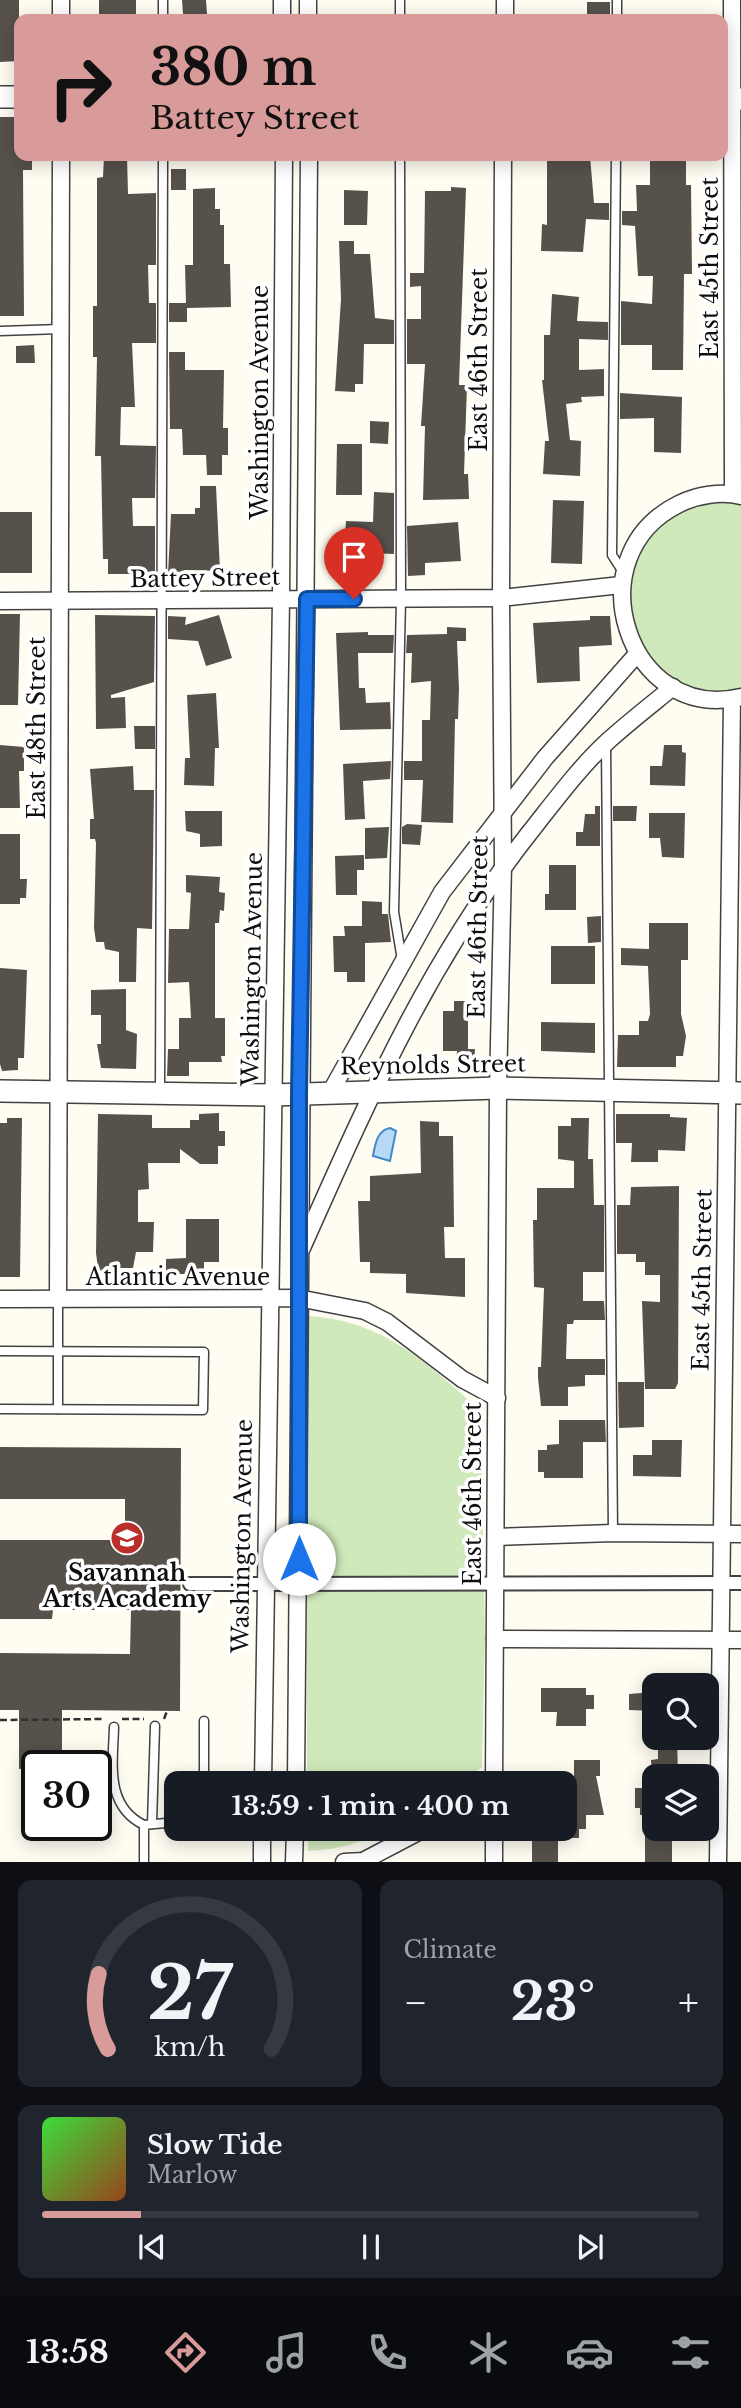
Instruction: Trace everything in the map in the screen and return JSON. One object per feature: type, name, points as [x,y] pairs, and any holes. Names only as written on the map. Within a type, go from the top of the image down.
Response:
[{"type":"street","name":"East 45th Street","points":[[732,0],[737,495]]},
{"type":"street","name":"East 48th Street","points":[[58,1300],[61,161]]},
{"type":"street","name":"Washington Avenue","points":[[263,1771],[281,599],[284,161]]},
{"type":"street","name":"Washington Avenue","points":[[296,1771],[300,1585],[299,1094],[307,599],[309,161]]},
{"type":"street","name":"East 46th Street","points":[[493,1771],[498,1088],[503,865],[503,161]]},
{"type":"street","points":[[736,698],[694,695],[673,687],[637,654],[622,615],[622,579],[636,542],[650,524],[667,510],[710,494],[737,495]]},
{"type":"street","name":"Battey Street","points":[[0,601],[501,598],[622,579]]},
{"type":"street","points":[[330,1093],[442,892],[503,811],[637,654]]},
{"type":"street","points":[[300,1254],[371,1092],[422,992],[503,865],[606,743],[673,687]]},
{"type":"street","name":"East 45th Street","points":[[718,1862],[721,1583],[734,1092],[736,698]]},
{"type":"street","name":"Reynolds Street","points":[[0,1091],[272,1095],[498,1088],[734,1092]]},
{"type":"street","name":"Atlantic Avenue","points":[[0,1299],[298,1298],[365,1311],[387,1322],[462,1379],[496,1398]]},
{"type":"street","points":[[495,1537],[614,1533],[741,1534]]},
{"type":"street","points":[[190,1584],[741,1583]]},
{"type":"street","points":[[495,1639],[741,1640]]},
{"type":"street","points":[[262,1841],[262,1862]]},
{"type":"street","points":[[294,1862],[295,1841]]},
{"type":"street","points":[[344,1862],[363,1861],[401,1841]]},
{"type":"street","points":[[494,1841],[494,1862]]},
{"type":"lane","points":[[160,1093],[164,601],[163,161]]},
{"type":"lane","points":[[400,161],[401,598],[394,912],[402,960]]},
{"type":"lane","points":[[616,161],[612,555],[622,579]]},
{"type":"lane","points":[[0,331],[61,330]]},
{"type":"lane","points":[[606,743],[612,1090],[614,1533]]},
{"type":"lane","points":[[58,1300],[58,1409]]},
{"type":"lane","points":[[0,1351],[204,1352],[203,1410],[0,1409]]},
{"type":"lane","points":[[204,1721],[204,1771]]},
{"type":"lane","points":[[144,1862],[155,1726]]},
{"type":"lane","points":[[114,1727],[113,1785],[116,1796],[131,1818],[148,1824],[164,1823]]},
{"type":"path","points":[[0,1720],[166,1719],[167,1711]]},
{"type":"green space","points":[[741,496],[741,697],[712,699],[648,667],[621,585],[623,572],[668,510]]},
{"type":"green space","points":[[306,1316],[358,1325],[381,1335],[442,1376],[481,1411],[485,1637],[482,1767],[476,1771],[307,1771]]},
{"type":"green space","points":[[308,1841],[360,1841],[329,1849],[308,1851]]},
{"type":"water","points":[[390,1128],[396,1131],[390,1161],[373,1156],[379,1135]]},
{"type":"building","points":[[0,0],[19,0],[19,14],[14,14],[14,61],[0,62]]},
{"type":"building","points":[[99,0],[136,0],[136,14],[99,14]]},
{"type":"building","points":[[182,0],[206,0],[207,14],[183,14]]},
{"type":"building","points":[[587,2],[610,2],[610,14],[587,14]]},
{"type":"building","points":[[0,117],[14,117],[14,161],[32,161],[32,170],[23,170],[24,316],[0,316]]},
{"type":"building","points":[[104,161],[127,161],[128,194],[156,193],[156,265],[148,265],[149,303],[156,303],[156,343],[132,343],[135,407],[121,407],[120,445],[156,446],[155,498],[132,498],[133,526],[155,526],[155,574],[108,574],[108,559],[103,559],[101,456],[95,456],[97,357],[93,357],[93,306],[97,306],[97,178],[103,177]]},
{"type":"building","points":[[547,161],[590,161],[594,203],[609,203],[609,220],[586,219],[583,252],[541,251],[542,224],[547,225]]},
{"type":"building","points":[[650,161],[686,161],[686,185],[691,185],[692,274],[684,274],[683,370],[652,370],[652,345],[621,345],[621,301],[652,304],[653,276],[638,276],[635,226],[622,225],[622,211],[637,211],[636,185],[650,185]]},
{"type":"building","points":[[171,169],[186,169],[186,190],[171,190]]},
{"type":"building","points":[[451,187],[466,188],[459,385],[467,385],[464,474],[468,474],[469,499],[423,500],[425,426],[421,426],[425,364],[407,364],[407,319],[421,319],[421,286],[410,287],[410,273],[424,273],[425,191],[451,191]]},
{"type":"building","points":[[215,188],[215,209],[220,209],[220,225],[224,225],[224,264],[230,264],[231,307],[187,308],[187,322],[169,322],[169,303],[186,303],[185,265],[193,265],[193,189]]},
{"type":"building","points":[[344,190],[368,191],[367,225],[344,225]]},
{"type":"building","points":[[339,241],[354,241],[354,254],[370,254],[375,318],[394,320],[394,344],[364,344],[363,384],[355,384],[355,392],[335,391],[341,299]]},
{"type":"building","points":[[552,294],[579,297],[577,321],[608,322],[608,340],[579,339],[579,370],[604,369],[604,396],[581,397],[582,402],[566,404],[570,440],[581,441],[580,476],[543,474],[545,441],[549,441],[542,380],[544,335],[550,335]]},
{"type":"building","points":[[34,345],[35,363],[16,363],[16,346]]},
{"type":"building","points":[[169,352],[185,352],[185,370],[224,370],[223,428],[228,428],[228,455],[222,455],[222,475],[207,475],[206,455],[183,455],[182,429],[170,429]]},
{"type":"building","points":[[620,393],[682,397],[681,453],[654,452],[654,418],[620,419]]},
{"type":"building","points":[[370,421],[389,422],[388,444],[370,443]]},
{"type":"building","points":[[337,444],[362,444],[362,495],[336,495]]},
{"type":"building","points":[[200,486],[216,486],[220,571],[184,570],[184,574],[168,574],[171,514],[195,514],[195,508],[200,508]]},
{"type":"building","points":[[374,492],[394,493],[394,554],[344,552],[346,521],[373,522]]},
{"type":"building","points":[[553,500],[584,501],[582,564],[551,563]]},
{"type":"building","points":[[0,512],[32,512],[32,573],[0,573]]},
{"type":"building","points":[[458,522],[461,561],[425,563],[425,575],[408,576],[407,526]]},
{"type":"building","points":[[0,614],[20,614],[18,705],[0,705]]},
{"type":"building","points":[[95,615],[155,616],[154,682],[111,695],[111,698],[125,697],[126,728],[96,729]]},
{"type":"building","points":[[219,615],[232,658],[206,666],[198,641],[168,639],[168,616],[186,617],[185,625]]},
{"type":"building","points":[[590,616],[610,616],[612,645],[579,647],[580,681],[537,683],[533,623],[590,620]]},
{"type":"building","points":[[447,627],[466,628],[466,641],[457,641],[459,689],[458,719],[455,719],[453,823],[421,822],[423,780],[404,780],[404,761],[422,761],[422,720],[430,720],[431,681],[411,683],[412,653],[406,653],[407,635],[447,634]]},
{"type":"building","points":[[368,632],[368,635],[394,635],[393,653],[358,653],[359,688],[365,688],[366,703],[390,702],[391,729],[340,730],[336,633]]},
{"type":"building","points":[[216,693],[219,748],[215,748],[214,786],[184,785],[185,758],[190,758],[187,695]]},
{"type":"building","points":[[134,726],[155,726],[155,749],[135,749]]},
{"type":"building","points":[[0,745],[24,747],[24,771],[19,771],[20,808],[0,808]]},
{"type":"building","points":[[664,745],[682,745],[682,752],[686,753],[685,786],[650,785],[650,766],[662,766]]},
{"type":"building","points":[[391,761],[390,779],[363,781],[365,819],[345,820],[343,764]]},
{"type":"building","points":[[133,766],[134,790],[154,790],[152,929],[137,928],[136,982],[119,982],[119,952],[105,949],[104,942],[96,942],[94,928],[96,843],[95,839],[90,839],[90,819],[94,819],[90,769]]},
{"type":"building","points":[[595,806],[600,806],[600,846],[576,846],[576,832],[583,832],[585,814],[595,814]]},
{"type":"building","points":[[613,806],[637,806],[636,821],[613,821]]},
{"type":"building","points":[[185,811],[222,811],[222,846],[200,847],[200,834],[186,831]]},
{"type":"building","points":[[649,813],[685,813],[684,858],[662,857],[660,838],[649,838]]},
{"type":"building","points":[[407,824],[422,825],[420,845],[402,844],[402,827]]},
{"type":"building","points":[[389,827],[387,858],[365,859],[365,828]]},
{"type":"building","points":[[0,834],[20,834],[20,879],[27,879],[26,898],[20,898],[20,904],[0,904]]},
{"type":"building","points":[[364,855],[364,870],[357,870],[357,895],[336,895],[335,856]]},
{"type":"building","points":[[549,865],[576,865],[576,910],[545,910],[545,894],[549,894]]},
{"type":"building","points":[[186,875],[220,877],[219,892],[225,893],[224,911],[220,910],[219,923],[215,923],[215,1018],[225,1018],[225,1056],[221,1056],[222,1062],[189,1062],[189,1076],[167,1076],[168,1049],[179,1049],[179,1018],[191,1018],[189,982],[168,983],[169,929],[189,929],[191,893],[186,892]]},
{"type":"building","points":[[362,901],[382,902],[382,914],[388,914],[391,942],[365,943],[365,982],[347,982],[347,972],[334,972],[333,936],[345,936],[344,926],[362,926]]},
{"type":"building","points":[[601,916],[601,942],[588,943],[587,917]]},
{"type":"building","points":[[649,923],[688,923],[688,960],[681,960],[681,1014],[686,1036],[683,1056],[676,1056],[676,1067],[617,1067],[618,1035],[639,1035],[639,1021],[648,1021],[650,1014],[648,966],[621,965],[621,948],[649,949]]},
{"type":"building","points":[[551,946],[595,946],[595,984],[551,984]]},
{"type":"building","points":[[0,968],[27,970],[24,1058],[18,1058],[18,1070],[2,1071],[0,1064]]},
{"type":"building","points":[[126,989],[126,1030],[137,1034],[136,1069],[101,1068],[97,1044],[101,1044],[101,1015],[91,1015],[91,990]]},
{"type":"building","points":[[454,1001],[475,1001],[475,1016],[468,1016],[468,1049],[475,1049],[474,1063],[456,1063],[457,1051],[443,1051],[443,1011],[454,1011]]},
{"type":"building","points":[[541,1022],[595,1023],[595,1053],[541,1051]]},
{"type":"building","points":[[219,1113],[219,1131],[225,1131],[225,1146],[218,1146],[218,1164],[200,1164],[180,1149],[180,1163],[148,1163],[149,1189],[138,1190],[138,1222],[154,1222],[153,1252],[136,1252],[133,1268],[114,1268],[114,1275],[99,1275],[96,1253],[98,1114],[152,1115],[152,1128],[190,1128],[190,1120],[199,1120],[199,1114]]},
{"type":"building","points":[[616,1114],[670,1114],[670,1117],[687,1118],[685,1151],[658,1150],[658,1162],[631,1162],[632,1143],[616,1143]]},
{"type":"building","points":[[7,1118],[22,1118],[20,1277],[0,1277],[0,1123],[7,1123]]},
{"type":"building","points":[[571,1118],[589,1118],[588,1159],[593,1159],[594,1205],[604,1205],[604,1272],[583,1272],[583,1301],[604,1301],[605,1320],[574,1320],[573,1324],[567,1324],[566,1359],[605,1359],[605,1375],[585,1375],[585,1386],[568,1387],[568,1406],[541,1406],[538,1367],[541,1367],[544,1288],[534,1287],[533,1220],[537,1220],[537,1188],[574,1188],[574,1161],[558,1159],[558,1126],[571,1126]]},
{"type":"building","points":[[420,1121],[439,1122],[439,1136],[453,1136],[454,1227],[444,1227],[445,1258],[465,1258],[465,1297],[406,1293],[406,1274],[370,1273],[370,1262],[360,1262],[358,1201],[370,1201],[370,1176],[421,1173]]},
{"type":"building","points":[[679,1186],[678,1383],[675,1389],[645,1389],[642,1301],[660,1302],[660,1275],[645,1275],[645,1262],[636,1262],[636,1254],[617,1254],[617,1205],[630,1205],[631,1187]]},
{"type":"building","points":[[186,1219],[219,1219],[219,1262],[204,1262],[204,1281],[185,1281],[185,1274],[166,1274],[166,1259],[186,1258]]},
{"type":"building","points":[[618,1382],[644,1382],[644,1427],[619,1428]]},
{"type":"building","points":[[559,1420],[605,1420],[606,1442],[583,1442],[583,1478],[544,1478],[544,1472],[538,1472],[538,1450],[547,1450],[547,1445],[559,1444]]},
{"type":"building","points":[[652,1440],[682,1440],[681,1477],[633,1476],[633,1455],[652,1455]]},
{"type":"building","name":"Savannah Arts Academy","points":[[0,1447],[181,1448],[180,1711],[62,1710],[62,1750],[21,1750],[19,1769],[19,1710],[0,1710],[0,1653],[130,1654],[131,1610],[53,1610],[52,1619],[0,1619],[0,1540],[125,1540],[125,1499],[0,1499]]},
{"type":"building","points":[[541,1688],[586,1688],[586,1695],[594,1695],[594,1709],[586,1709],[586,1726],[556,1726],[557,1712],[541,1712]]},
{"type":"building","points":[[642,1693],[642,1711],[629,1710],[629,1694]]},
{"type":"building","points":[[658,1750],[677,1750],[678,1764],[651,1764],[651,1760],[658,1759]]},
{"type":"building","points":[[574,1760],[600,1760],[600,1776],[596,1776],[604,1815],[586,1815],[586,1829],[579,1829],[579,1838],[577,1771],[574,1771]]},
{"type":"building","points":[[635,1788],[642,1788],[642,1815],[640,1808],[635,1808]]},
{"type":"building","points":[[532,1841],[558,1841],[558,1862],[532,1862]]},
{"type":"building","points":[[645,1841],[672,1841],[672,1862],[645,1862]]},
{"type":"place","name":"Savannah Arts Academy","points":[[127,1538]]},
{"type":"route","points":[[299,1559],[299,1094],[307,599],[354,599]]}]
